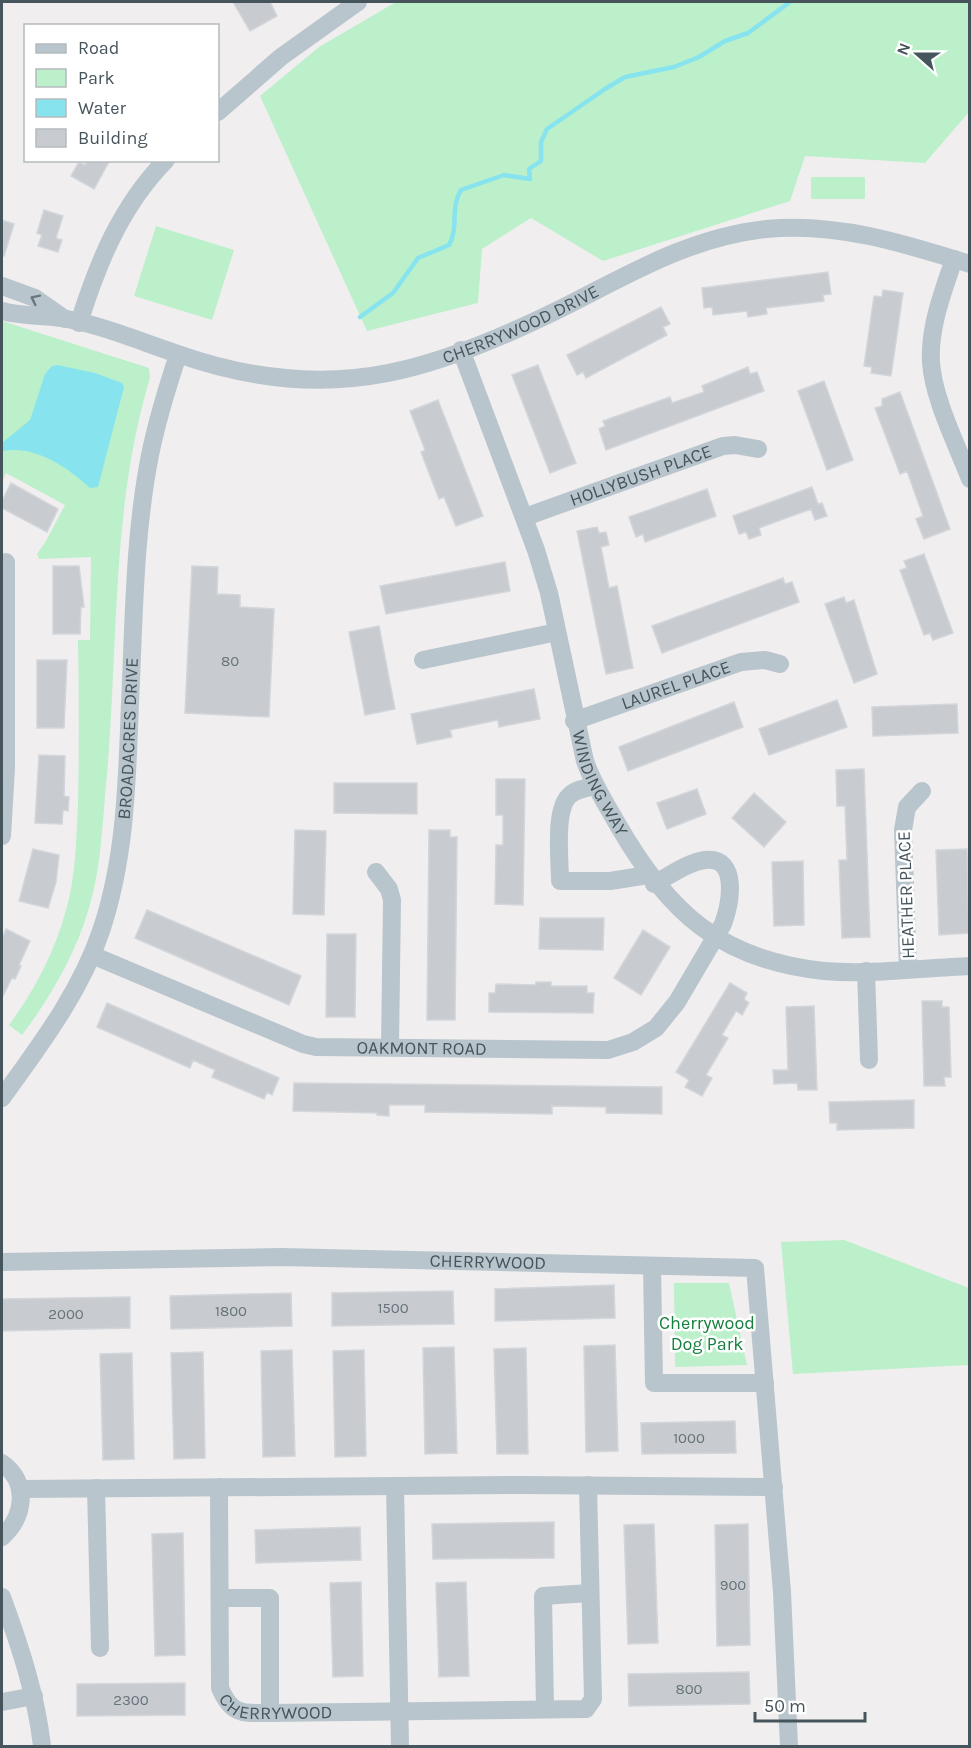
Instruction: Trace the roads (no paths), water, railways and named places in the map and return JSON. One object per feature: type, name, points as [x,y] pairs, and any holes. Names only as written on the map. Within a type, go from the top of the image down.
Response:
[{"type":"street","points":[[219,111],[281,57],[358,2]]},
{"type":"street","points":[[72,321],[104,251],[141,189],[164,162]]},
{"type":"street","name":"CHERRYWOOD DRIVE","points":[[2,311],[24,316],[72,321],[178,355],[264,377],[338,379],[403,369],[461,350],[556,311],[670,253],[737,233],[782,228],[837,230],[882,238],[962,262]]},
{"type":"street","points":[[962,262],[934,324],[931,362],[935,385],[969,479]]},
{"type":"street","name":"CHERRYWOOD DRIVE","points":[[2,286],[35,298],[72,321]]},
{"type":"street","name":"WINDING WAY","points":[[461,350],[525,518],[549,593],[581,750],[595,786],[651,879],[688,916],[715,936],[743,951],[777,963],[826,971],[969,966]]},
{"type":"street","name":"BROADACRES DRIVE","points":[[2,1098],[56,1022],[92,956],[120,858],[140,528],[153,439],[178,355]]},
{"type":"street","name":"HOLLYBUSH PLACE","points":[[525,518],[717,448],[735,445],[758,449]]},
{"type":"street","points":[[2,836],[6,768],[6,562]]},
{"type":"street","points":[[423,660],[557,632]]},
{"type":"street","name":"LAUREL PLACE","points":[[574,721],[741,662],[765,660],[780,664]]},
{"type":"street","points":[[595,786],[573,793],[564,804],[560,821],[560,880],[651,879]]},
{"type":"street","name":"HEATHER PLACE","points":[[908,968],[903,830],[908,807],[922,791]]},
{"type":"street","name":"OAKMONT ROAD","points":[[92,956],[289,1040],[316,1047],[595,1050],[622,1047],[646,1035],[667,1016],[715,936],[725,916],[730,898],[729,876],[723,866],[713,860],[699,861],[651,879]]},
{"type":"street","points":[[376,872],[389,889],[392,900],[390,1047]]},
{"type":"street","points":[[866,971],[869,1060]]},
{"type":"street","name":"CHERRYWOOD","points":[[2,1262],[281,1257],[755,1268],[783,1593],[789,1746]]},
{"type":"street","points":[[651,1266],[654,1383],[765,1383]]},
{"type":"street","points":[[2,1463],[16,1476],[21,1489],[22,1503],[17,1516],[2,1537]]},
{"type":"street","points":[[21,1489],[588,1485],[774,1487]]},
{"type":"street","name":"CHERRYWOOD","points":[[219,1487],[220,1688],[226,1703],[239,1713],[270,1713],[586,1709],[593,1699],[588,1485]]},
{"type":"street","points":[[395,1486],[400,1746]]},
{"type":"street","points":[[96,1488],[100,1648]]},
{"type":"street","points":[[545,1709],[543,1596],[590,1593]]},
{"type":"street","points":[[2,1597],[22,1652],[34,1696],[42,1746]]},
{"type":"street","points":[[221,1598],[270,1598],[270,1713]]},
{"type":"street","points":[[2,1701],[34,1696]]},
{"type":"water","points":[[52,366],[95,373],[122,383],[124,387],[98,487],[90,488],[71,472],[38,454],[14,450],[2,451],[2,443],[30,420],[45,374]]},
{"type":"waterway","points":[[360,317],[393,293],[418,258],[449,245],[454,232],[456,203],[461,190],[504,175],[530,179],[529,169],[541,161],[541,142],[547,129],[605,89],[625,77],[674,67],[699,57],[725,41],[748,33],[790,2]]},
{"type":"park label","name":"Cherrywood Dog Park","points":[[707,1333]]}]
